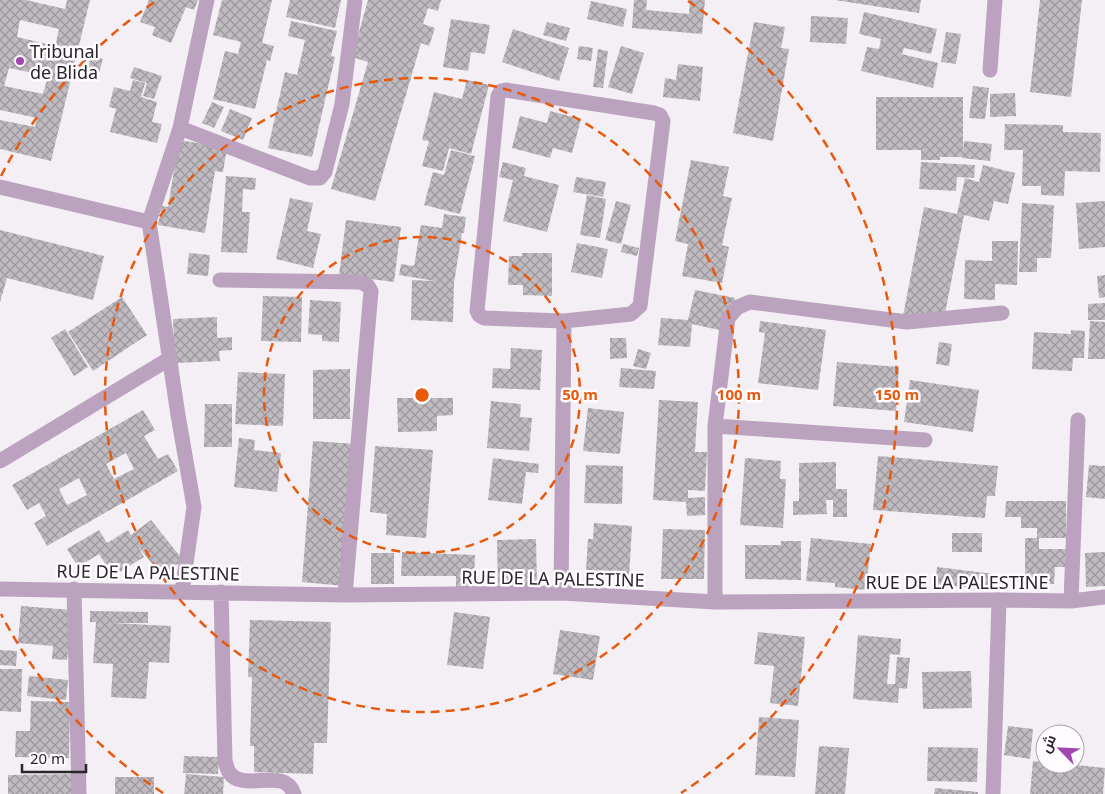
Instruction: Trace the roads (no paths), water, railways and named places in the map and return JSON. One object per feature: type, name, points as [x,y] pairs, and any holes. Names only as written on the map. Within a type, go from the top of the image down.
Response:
[{"type":"street","points":[[182,592],[194,507],[149,222],[180,128],[207,0]]},
{"type":"street","points":[[180,128],[310,178],[320,178],[325,172],[342,104],[355,0]]},
{"type":"street","points":[[990,70],[995,0]]},
{"type":"street","points":[[506,90],[654,112],[660,115],[663,121],[640,306],[631,314],[564,320],[484,318],[477,311],[498,96],[501,91],[506,90]]},
{"type":"street","points":[[0,187],[149,222]]},
{"type":"street","points":[[220,280],[361,282],[368,286],[371,291],[345,595]]},
{"type":"street","points":[[715,602],[715,426],[728,318],[738,307],[750,302],[907,322],[1002,313]]},
{"type":"street","points":[[561,593],[564,320]]},
{"type":"street","points":[[0,461],[170,359]]},
{"type":"street","points":[[1070,601],[1078,420]]},
{"type":"street","points":[[715,426],[925,440]]},
{"type":"street","name":"RUE DE LA PALESTINE","points":[[0,589],[345,595],[561,593],[715,602],[1070,601],[1105,597]]},
{"type":"street","points":[[74,590],[78,794]]},
{"type":"street","points":[[221,592],[225,761],[229,772],[237,780],[284,781],[292,787],[294,794]]},
{"type":"street","points":[[993,794],[999,600]]},
{"type":"place","name":"Tribunal de Blida","points":[[20,61]]}]
